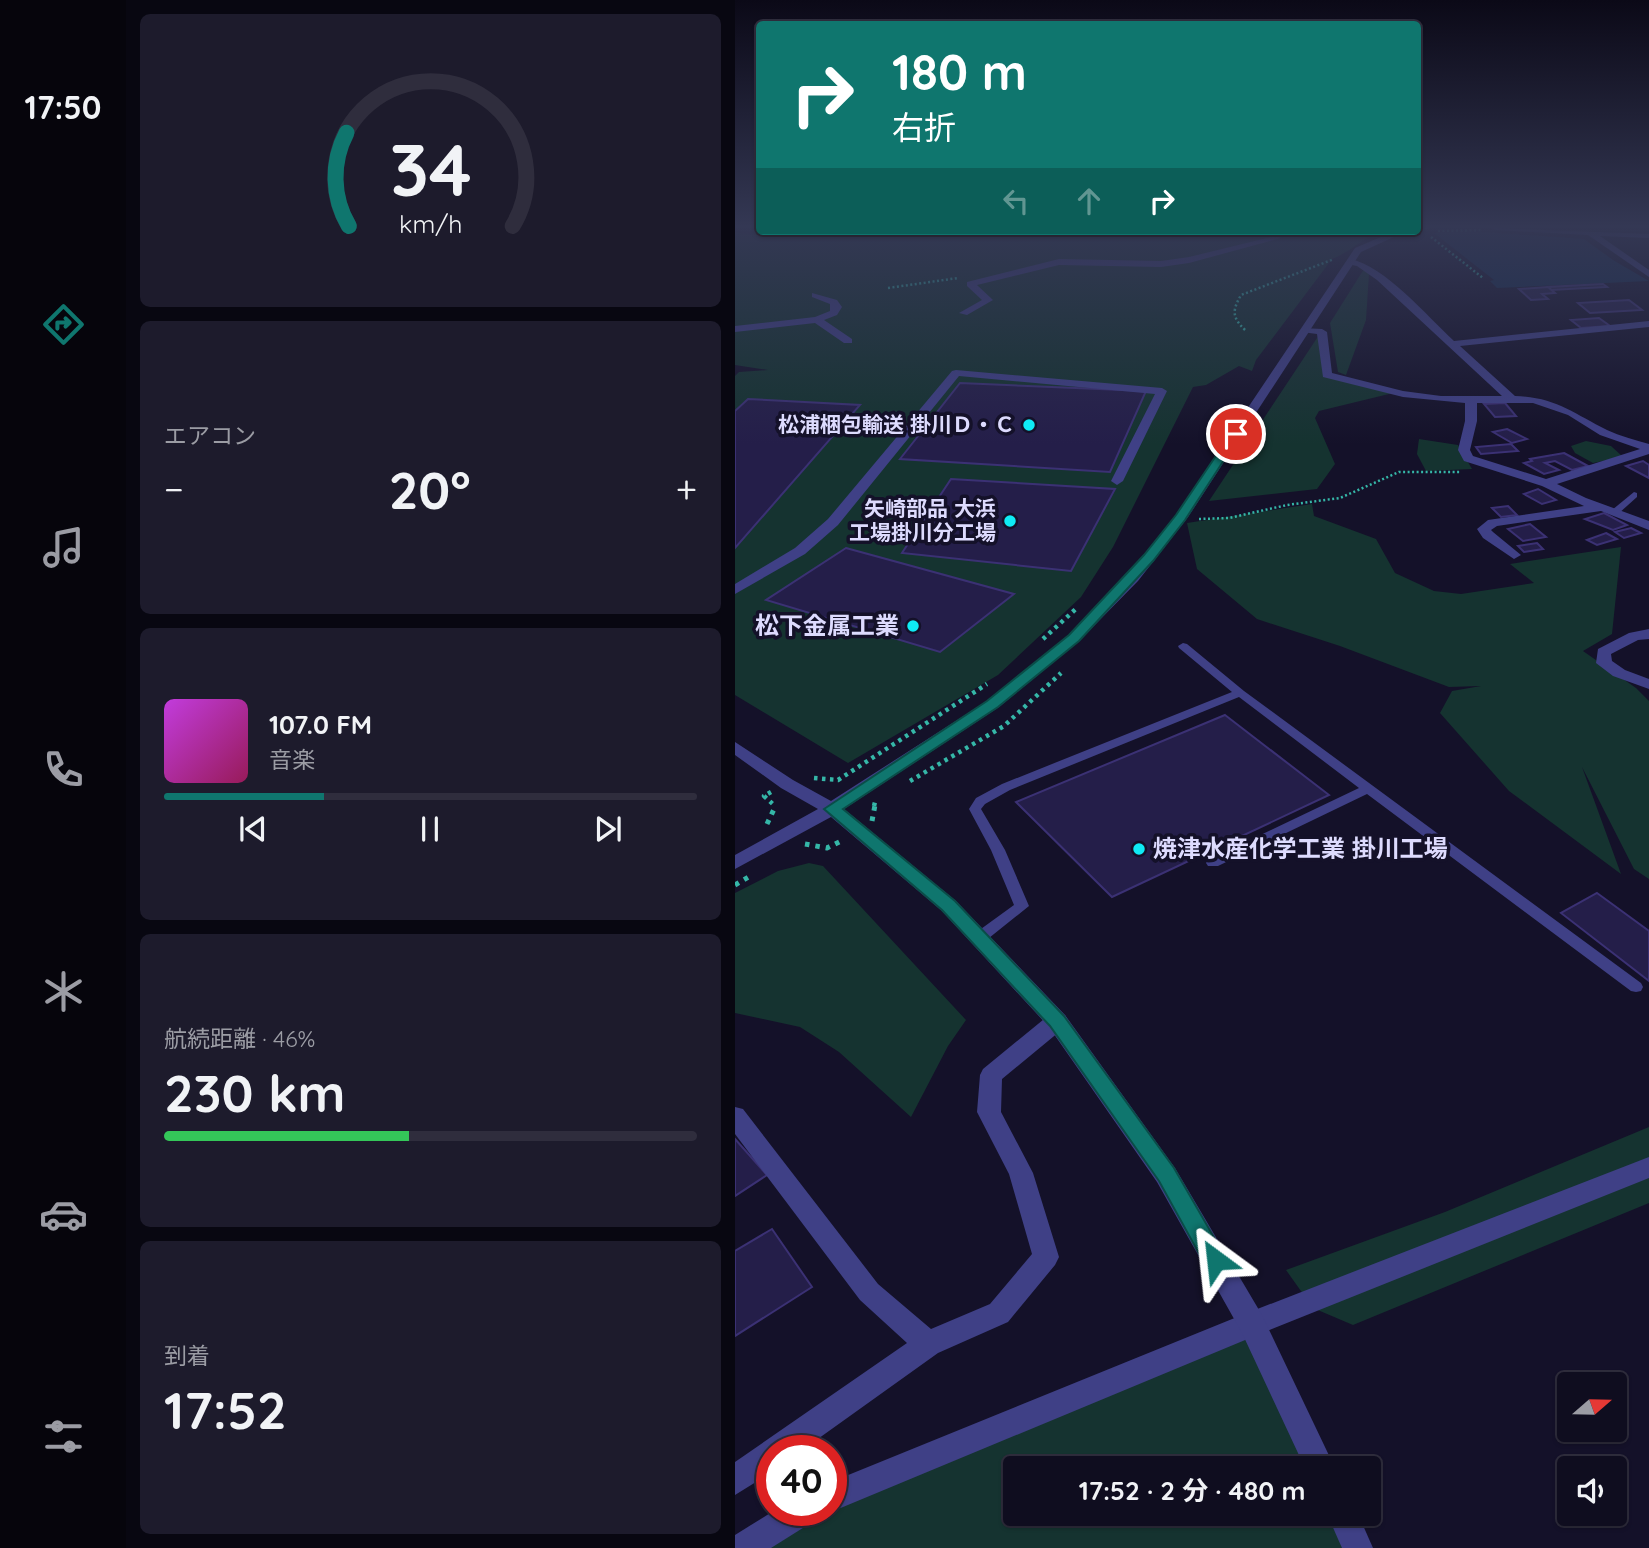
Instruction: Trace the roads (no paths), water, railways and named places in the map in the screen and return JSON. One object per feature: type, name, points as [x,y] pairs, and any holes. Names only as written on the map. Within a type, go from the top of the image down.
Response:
[{"type":"street","points":[[735,330],[817,320],[834,313],[837,307],[829,300]]},
{"type":"street","points":[[964,313],[988,300]]},
{"type":"street","points":[[735,863],[832,809],[993,704],[1074,638],[1133,578],[1181,517],[1325,300]]},
{"type":"street","points":[[1405,300],[1512,400]]},
{"type":"street","points":[[817,320],[848,341]]},
{"type":"street","points":[[1454,344],[1649,324]]},
{"type":"street","points":[[1305,330],[1322,331],[1327,375],[1403,394],[1471,400],[1534,400],[1559,407],[1604,433],[1649,449]]},
{"type":"street","points":[[735,590],[800,551],[833,523],[956,373],[1162,391],[1117,481]]},
{"type":"street","points":[[1471,400],[1471,421],[1464,450],[1468,458],[1546,483],[1581,501],[1649,526]]},
{"type":"street","points":[[1546,483],[1649,449]]},
{"type":"street","points":[[1514,555],[1488,536],[1485,529],[1493,523],[1609,510]]},
{"type":"street","points":[[1649,634],[1634,636],[1603,652],[1605,663],[1619,673],[1649,684]]},
{"type":"street","points":[[735,747],[787,783],[832,809],[949,906],[1057,1021],[1166,1175],[1252,1324],[1315,1456]]},
{"type":"street","points":[[799,1435],[928,1344],[999,1313],[1046,1257],[1021,1173],[989,1112],[991,1076],[1057,1021]]},
{"type":"street","points":[[735,1116],[869,1292],[928,1344]]},
{"type":"street","points":[[847,1490],[1252,1324],[1649,1167]]},
{"type":"street","points":[[735,1480],[756,1465]]},
{"type":"street","points":[[743,1548],[778,1526]]},
{"type":"street","points":[[1348,1526],[1358,1548]]},
{"type":"lane","points":[[1609,510],[1634,495]]},
{"type":"lane","points":[[1183,646],[1240,693],[1636,987]]},
{"type":"lane","points":[[979,938],[1022,906],[998,850],[975,809],[980,801],[1006,787],[1240,693]]},
{"type":"lane","points":[[1213,863],[1369,789]]},
{"type":"place","name":"松浦梱包輸送 掛川Ｄ・Ｃ","points":[[1029,425]]},
{"type":"place","name":"矢崎部品 大浜 工場掛川分工場","points":[[1010,521]]},
{"type":"place","name":"松下金属工業","points":[[913,626]]},
{"type":"place","name":"焼津水産化学工業 掛川工場","points":[[1139,849]]}]
